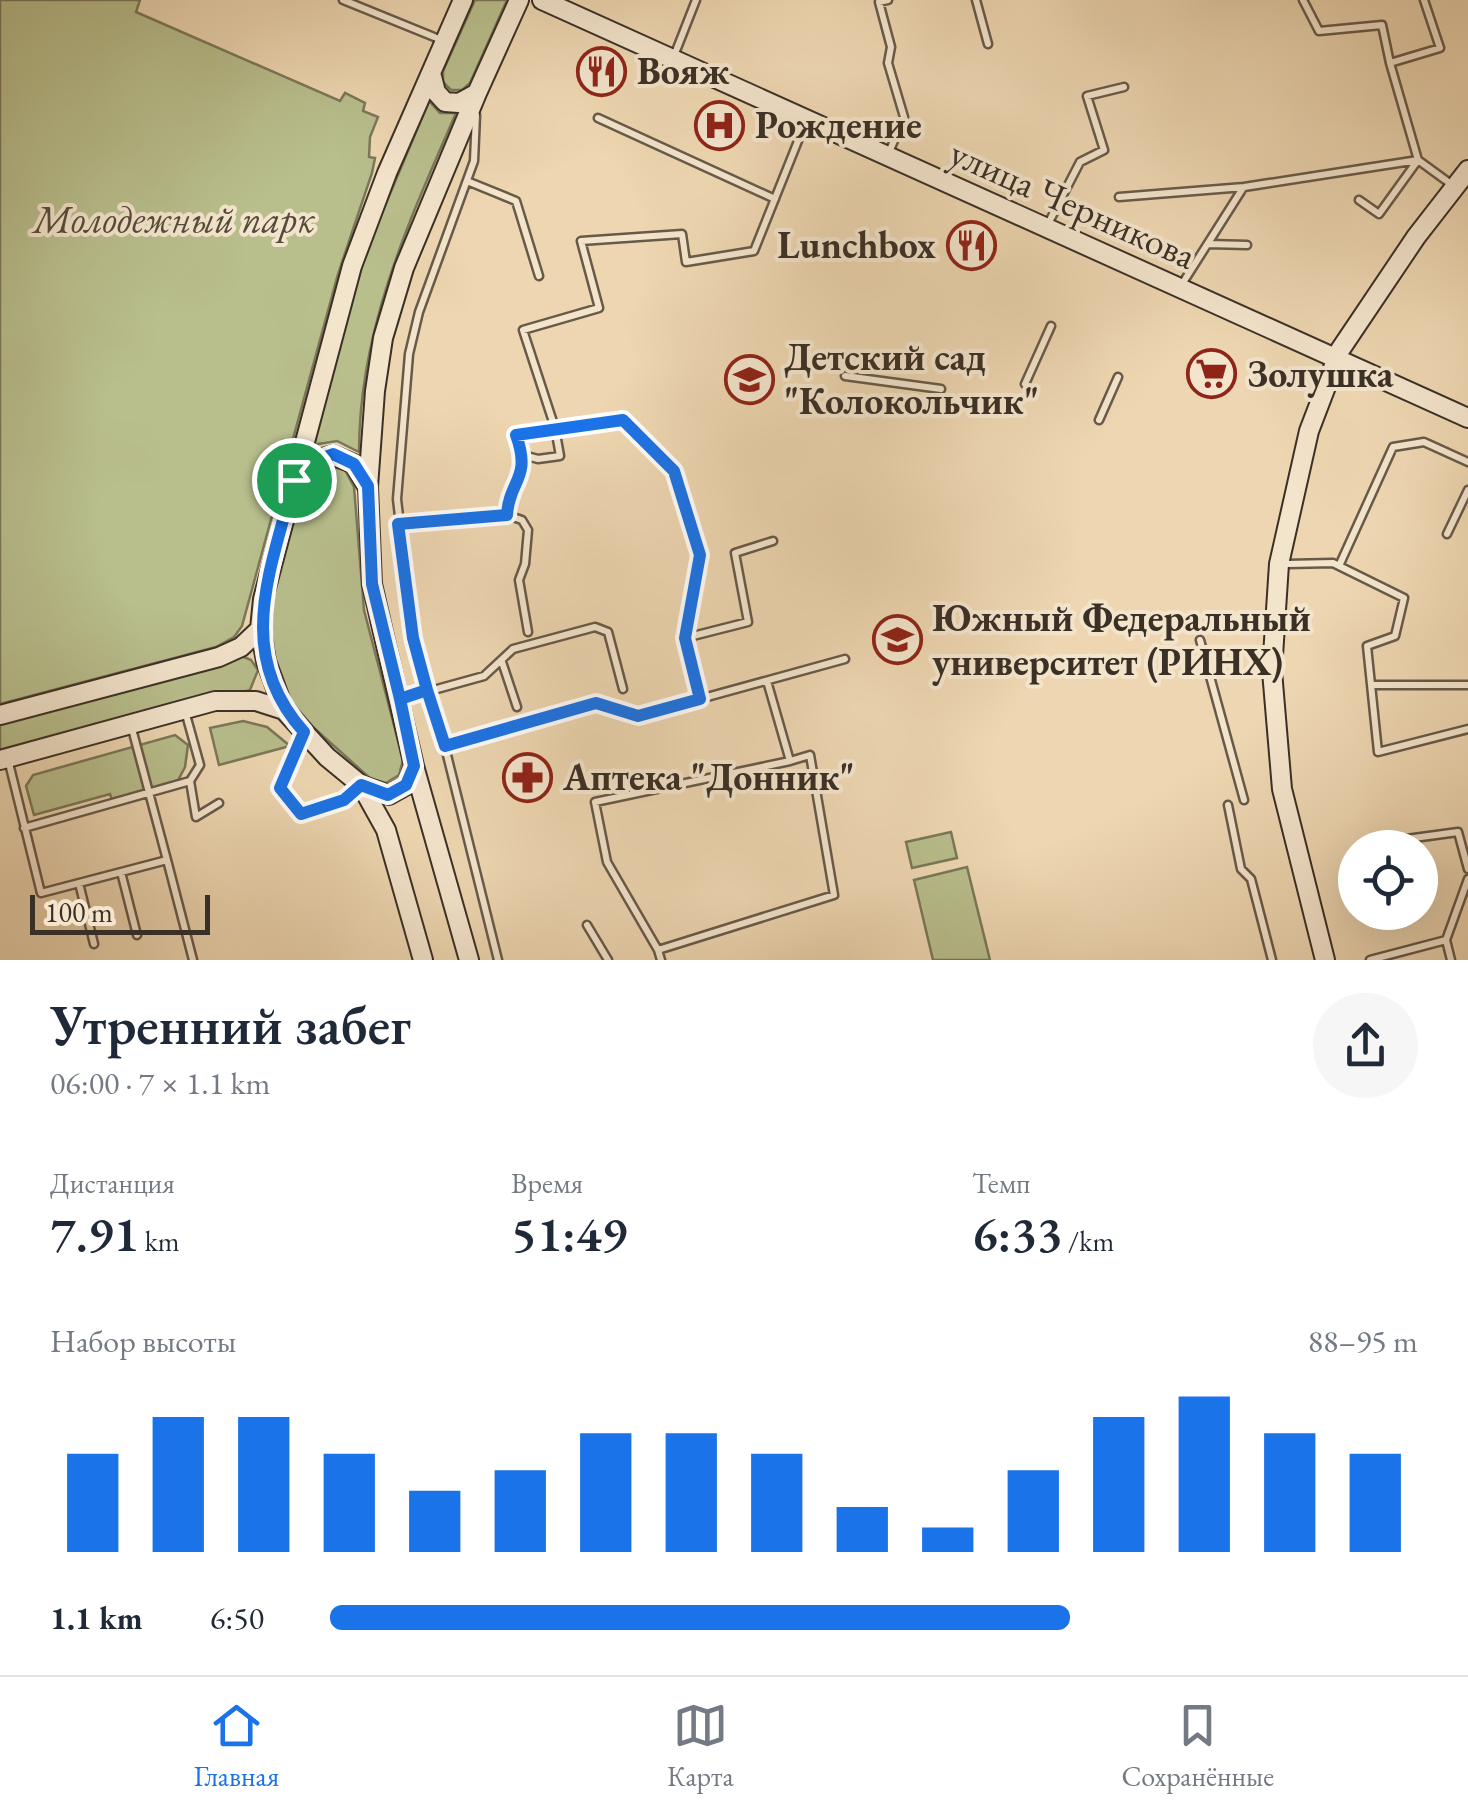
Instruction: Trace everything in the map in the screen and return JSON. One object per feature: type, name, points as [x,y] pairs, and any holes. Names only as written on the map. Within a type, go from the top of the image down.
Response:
[{"type":"street","points":[[414,766],[406,785],[388,795],[361,785],[327,757],[284,710],[266,661],[260,629],[263,599],[352,266],[387,173],[463,0]]},
{"type":"street","points":[[470,960],[414,766],[372,584],[368,486],[374,390],[382,338],[404,268],[520,0]]},
{"type":"street","name":"улица Черникова","points":[[542,0],[1344,356]]},
{"type":"street","points":[[560,0],[676,51]]},
{"type":"street","name":"улица Черникова","points":[[676,51],[1468,414]]},
{"type":"street","points":[[431,73],[436,92],[446,102],[459,103],[477,93]]},
{"type":"street","points":[[1325,960],[1282,789],[1272,671],[1279,564],[1309,431],[1344,356],[1416,237],[1462,187],[1468,170]]},
{"type":"street","points":[[1334,960],[1287,780],[1280,669],[1287,564],[1318,434],[1344,356]]},
{"type":"street","points":[[294,480],[312,462],[333,454],[354,464],[368,486]]},
{"type":"street","points":[[0,715],[219,657],[241,647],[260,629]]},
{"type":"street","points":[[4,759],[215,701],[256,701],[284,710]]},
{"type":"street","points":[[361,785],[386,830],[423,960]]},
{"type":"lane","points":[[343,0],[445,41]]},
{"type":"lane","points":[[676,51],[696,0]]},
{"type":"lane","points":[[888,0],[880,2],[891,48],[888,63],[904,116],[890,150]]},
{"type":"lane","points":[[976,0],[988,44]]},
{"type":"lane","points":[[1302,0],[1319,31],[1382,25],[1418,160]]},
{"type":"lane","points":[[1390,63],[1440,48],[1424,0]]},
{"type":"lane","points":[[1049,222],[1080,162],[1104,150],[1087,96],[1124,87]]},
{"type":"lane","points":[[477,93],[474,161],[419,312],[409,354],[397,499],[413,638],[445,746],[498,960]]},
{"type":"lane","points":[[598,118],[775,200]]},
{"type":"lane","points":[[523,455],[538,459],[560,456],[524,330],[599,308],[581,242],[682,234],[686,262],[754,252],[807,120]]},
{"type":"lane","points":[[1359,200],[1379,214],[1418,160]]},
{"type":"lane","points":[[1119,197],[1244,187],[1418,160],[1462,187]]},
{"type":"lane","points":[[467,182],[516,201],[538,276]]},
{"type":"lane","points":[[1184,281],[1244,187]]},
{"type":"lane","points":[[1208,244],[1247,245]]},
{"type":"lane","points":[[1025,384],[1050,326]]},
{"type":"lane","points":[[845,376],[942,389]]},
{"type":"lane","points":[[1098,420],[1118,377]]},
{"type":"lane","points":[[507,515],[510,498],[520,482],[523,455],[516,435],[623,420],[674,471],[700,555],[685,638],[700,699]]},
{"type":"lane","points":[[1339,566],[1393,447],[1424,442],[1468,462]]},
{"type":"lane","points":[[1447,534],[1468,490]]},
{"type":"lane","points":[[398,524],[507,515],[522,520],[528,530],[525,564],[519,580],[528,632]]},
{"type":"lane","points":[[685,638],[748,622],[735,553],[773,541]]},
{"type":"lane","points":[[1287,564],[1339,566],[1404,598],[1394,636],[1366,646],[1378,752],[1468,729]]},
{"type":"lane","points":[[400,699],[484,676],[513,649],[602,628],[608,632],[623,689]]},
{"type":"lane","points":[[1200,640],[1244,800]]},
{"type":"lane","points":[[445,746],[596,703],[638,716],[845,659]]},
{"type":"lane","points":[[502,662],[517,707]]},
{"type":"lane","points":[[767,681],[790,761]]},
{"type":"lane","points":[[1371,685],[1468,685]]},
{"type":"lane","points":[[24,828],[190,780],[200,765],[184,710]]},
{"type":"lane","points":[[131,724],[193,960]]},
{"type":"lane","points":[[304,732],[280,788],[301,814],[344,800],[361,785]]},
{"type":"lane","points":[[658,950],[834,895],[810,755],[595,802],[607,862],[661,960]]},
{"type":"lane","points":[[4,759],[41,893],[166,860]]},
{"type":"lane","points":[[190,780],[196,816],[218,803]]},
{"type":"lane","points":[[1228,805],[1241,869],[1251,879],[1272,960]]},
{"type":"lane","points":[[1438,835],[1458,832],[1468,868]]},
{"type":"lane","points":[[121,872],[136,935]]},
{"type":"lane","points":[[1451,960],[1446,940],[1468,879]]},
{"type":"lane","points":[[79,883],[94,944]]},
{"type":"lane","points":[[586,925],[608,960]]},
{"type":"lane","points":[[1370,960],[1446,940]]},
{"type":"green space","name":"Молодежный парк","points":[[0,0],[140,0],[136,12],[340,101],[345,93],[365,103],[363,111],[378,117],[370,137],[369,157],[375,158],[372,173],[338,274],[242,626],[234,637],[216,647],[0,704]]},
{"type":"green space","points":[[475,0],[507,0],[470,83],[462,90],[451,90],[443,82],[443,71]]},
{"type":"green space","points":[[429,101],[440,113],[456,113],[389,278],[367,363],[359,452],[337,441],[312,445],[366,251]]},
{"type":"green space","points":[[326,465],[345,470],[354,487],[364,610],[403,760],[399,775],[386,783],[371,779],[314,728],[285,694],[277,673],[271,627],[274,587],[304,483],[316,468]]},
{"type":"green space","points":[[239,655],[251,660],[258,670],[250,690],[0,758],[0,719]]},
{"type":"green space","points":[[243,721],[267,727],[290,746],[219,765],[210,728]]},
{"type":"green space","points":[[175,735],[188,745],[185,767],[174,788],[113,804],[110,794],[34,815],[26,786],[33,775]]},
{"type":"green space","points":[[951,832],[957,858],[912,868],[906,842]]},
{"type":"green space","points":[[967,867],[990,960],[933,960],[914,880]]},
{"type":"place","name":"Вояж","points":[[602,71]]},
{"type":"place","name":"Рождение","points":[[720,125]]},
{"type":"place","name":"Lunchbox","points":[[971,245]]},
{"type":"place","name":"Золушка","points":[[1212,374]]},
{"type":"place","name":"Детский сад \"Колокольчик\"","points":[[749,379]]},
{"type":"place","name":"Южный Федеральный университет (РИНХ)","points":[[897,640]]},
{"type":"place","name":"Аптека \"Донник\"","points":[[528,777]]},
{"type":"route","points":[[294,480],[263,599],[260,629],[266,661],[284,710],[304,732],[280,788],[301,814],[344,800],[361,785],[388,795],[406,785],[414,766],[400,699],[427,690],[413,638],[398,524],[507,515],[510,498],[520,482],[523,455],[516,435],[623,420],[674,471],[700,555],[685,638],[700,699],[638,716],[596,703],[445,746],[427,690],[400,699],[372,584],[368,486],[354,464],[333,454],[312,462],[294,480]]}]
